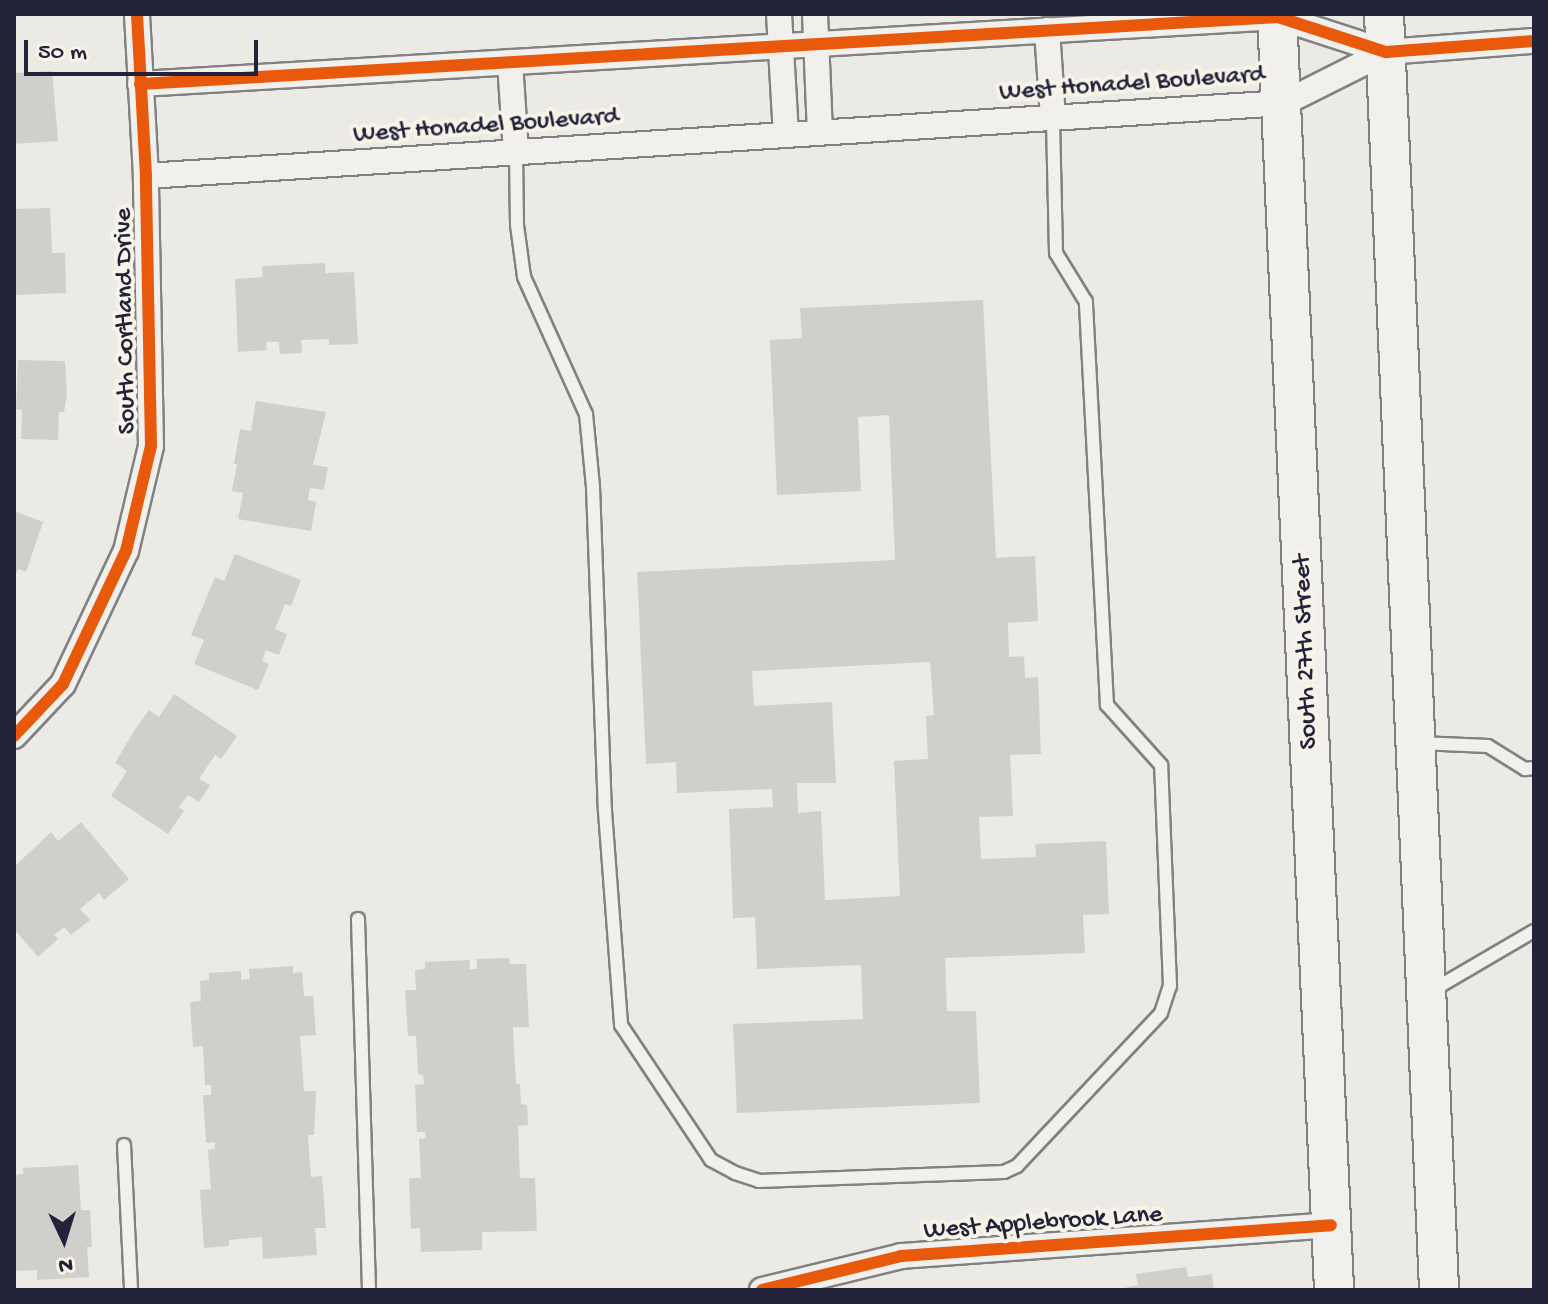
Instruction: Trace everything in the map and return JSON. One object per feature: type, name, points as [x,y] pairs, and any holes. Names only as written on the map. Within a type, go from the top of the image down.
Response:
[{"type":"main road","points":[[1384,14],[1439,1290]]},
{"type":"main road","name":"South 27th Street","points":[[1278,15],[1334,1290]]},
{"type":"street","name":"South Cortland Drive","points":[[14,736],[63,684],[126,551],[151,446],[146,176],[137,14]]},
{"type":"street","points":[[779,14],[786,135]]},
{"type":"street","points":[[815,14],[820,133]]},
{"type":"street","points":[[140,84],[1278,15],[1386,52],[1534,41]]},
{"type":"street","points":[[1047,30],[1053,118]]},
{"type":"street","name":"West Honadel Boulevard","points":[[146,176],[1284,103],[1386,52]]},
{"type":"street","points":[[510,62],[516,153]]},
{"type":"street","name":"West Applebrook Lane","points":[[762,1290],[808,1285],[901,1256],[1331,1225]]},
{"type":"lane","points":[[516,153],[517,225],[524,277],[586,414],[593,487],[605,811],[621,1025],[711,1160],[735,1173],[759,1181],[1004,1172],[1017,1166],[1161,1013],[1170,986],[1161,765],[1107,705],[1086,302],[1056,253],[1053,118]]},
{"type":"lane","points":[[1415,743],[1488,746],[1525,769],[1534,768]]},
{"type":"lane","points":[[358,919],[369,1290]]},
{"type":"lane","points":[[1426,993],[1534,931]]},
{"type":"lane","points":[[124,1145],[131,1290]]},
{"type":"building","points":[[52,71],[58,141],[14,144],[14,73]]},
{"type":"building","points":[[50,208],[52,253],[65,253],[66,293],[14,295],[14,209]]},
{"type":"building","points":[[325,263],[326,273],[354,272],[358,344],[329,345],[329,339],[301,340],[302,353],[280,354],[279,342],[266,342],[267,350],[238,352],[235,279],[263,277],[262,266]]},
{"type":"building","points":[[983,300],[996,558],[1035,556],[1038,621],[1008,623],[1009,657],[1024,656],[1025,678],[1038,677],[1041,754],[1010,755],[1013,816],[979,817],[981,859],[1036,857],[1035,844],[1106,841],[1109,914],[1083,915],[1085,953],[945,958],[947,1011],[976,1011],[980,1103],[737,1113],[733,1024],[863,1019],[861,965],[757,969],[755,917],[733,918],[729,809],[773,807],[772,789],[677,793],[676,762],[646,764],[637,572],[895,560],[889,415],[858,417],[861,491],[777,495],[770,340],[802,338],[800,308]],"holes":[[[930,662],[934,715],[926,716],[928,759],[894,761],[900,896],[825,900],[821,811],[798,813],[797,783],[836,783],[832,702],[754,706],[752,671]]]},
{"type":"building","points":[[18,360],[65,361],[67,395],[64,412],[59,412],[58,440],[21,439],[22,410],[16,409]]},
{"type":"building","points":[[256,401],[326,412],[313,465],[328,467],[324,490],[310,488],[308,500],[316,502],[311,531],[238,519],[243,493],[232,491],[237,464],[234,464],[240,429],[251,431]]},
{"type":"building","points":[[14,511],[43,522],[26,572],[18,569],[14,578]]},
{"type":"building","points":[[235,554],[301,580],[291,606],[285,604],[275,629],[287,634],[279,655],[266,650],[262,661],[269,664],[258,690],[194,664],[204,640],[191,635],[215,577],[224,581]]},
{"type":"building","points":[[174,694],[237,736],[221,759],[215,755],[199,779],[210,785],[199,802],[188,795],[179,807],[184,811],[168,834],[111,796],[127,771],[115,763],[134,731],[149,710],[159,717]]},
{"type":"building","points":[[81,822],[129,879],[104,900],[99,893],[80,909],[90,920],[71,935],[64,927],[54,935],[58,939],[38,957],[14,929],[14,867],[51,832],[58,841]]},
{"type":"building","points":[[509,958],[510,964],[526,964],[529,1027],[513,1027],[516,1084],[520,1084],[521,1104],[527,1105],[528,1125],[518,1126],[520,1178],[535,1178],[537,1231],[482,1232],[482,1250],[421,1252],[420,1228],[411,1229],[409,1178],[421,1178],[419,1139],[426,1138],[425,1132],[417,1132],[415,1085],[424,1084],[423,1075],[418,1074],[416,1036],[408,1036],[405,990],[416,990],[415,970],[425,969],[425,962],[470,960],[470,969],[477,969],[477,959]]},
{"type":"building","points":[[293,966],[293,973],[302,972],[304,996],[313,996],[316,1035],[300,1036],[304,1091],[316,1091],[314,1135],[308,1135],[311,1177],[322,1176],[326,1228],[315,1228],[317,1255],[263,1259],[262,1237],[229,1240],[229,1246],[204,1248],[200,1190],[211,1189],[208,1150],[215,1149],[215,1142],[206,1143],[203,1095],[211,1095],[211,1085],[205,1085],[203,1046],[193,1047],[190,1002],[201,1001],[200,981],[209,980],[209,973],[241,971],[241,980],[250,979],[249,969]]},
{"type":"building","points":[[78,1165],[81,1210],[90,1210],[92,1247],[87,1247],[89,1277],[37,1280],[37,1270],[15,1271],[14,1175],[23,1174],[23,1168]]},
{"type":"building","points":[[1186,1267],[1188,1277],[1212,1274],[1214,1290],[1115,1290],[1138,1285],[1136,1274]]},
{"type":"cycle path","points":[[14,736],[63,684],[126,551],[151,446],[146,176],[137,14]]},
{"type":"cycle path","points":[[140,84],[1278,17],[1386,52],[1534,41]]},
{"type":"cycle path","points":[[762,1290],[901,1256],[1331,1225]]}]
